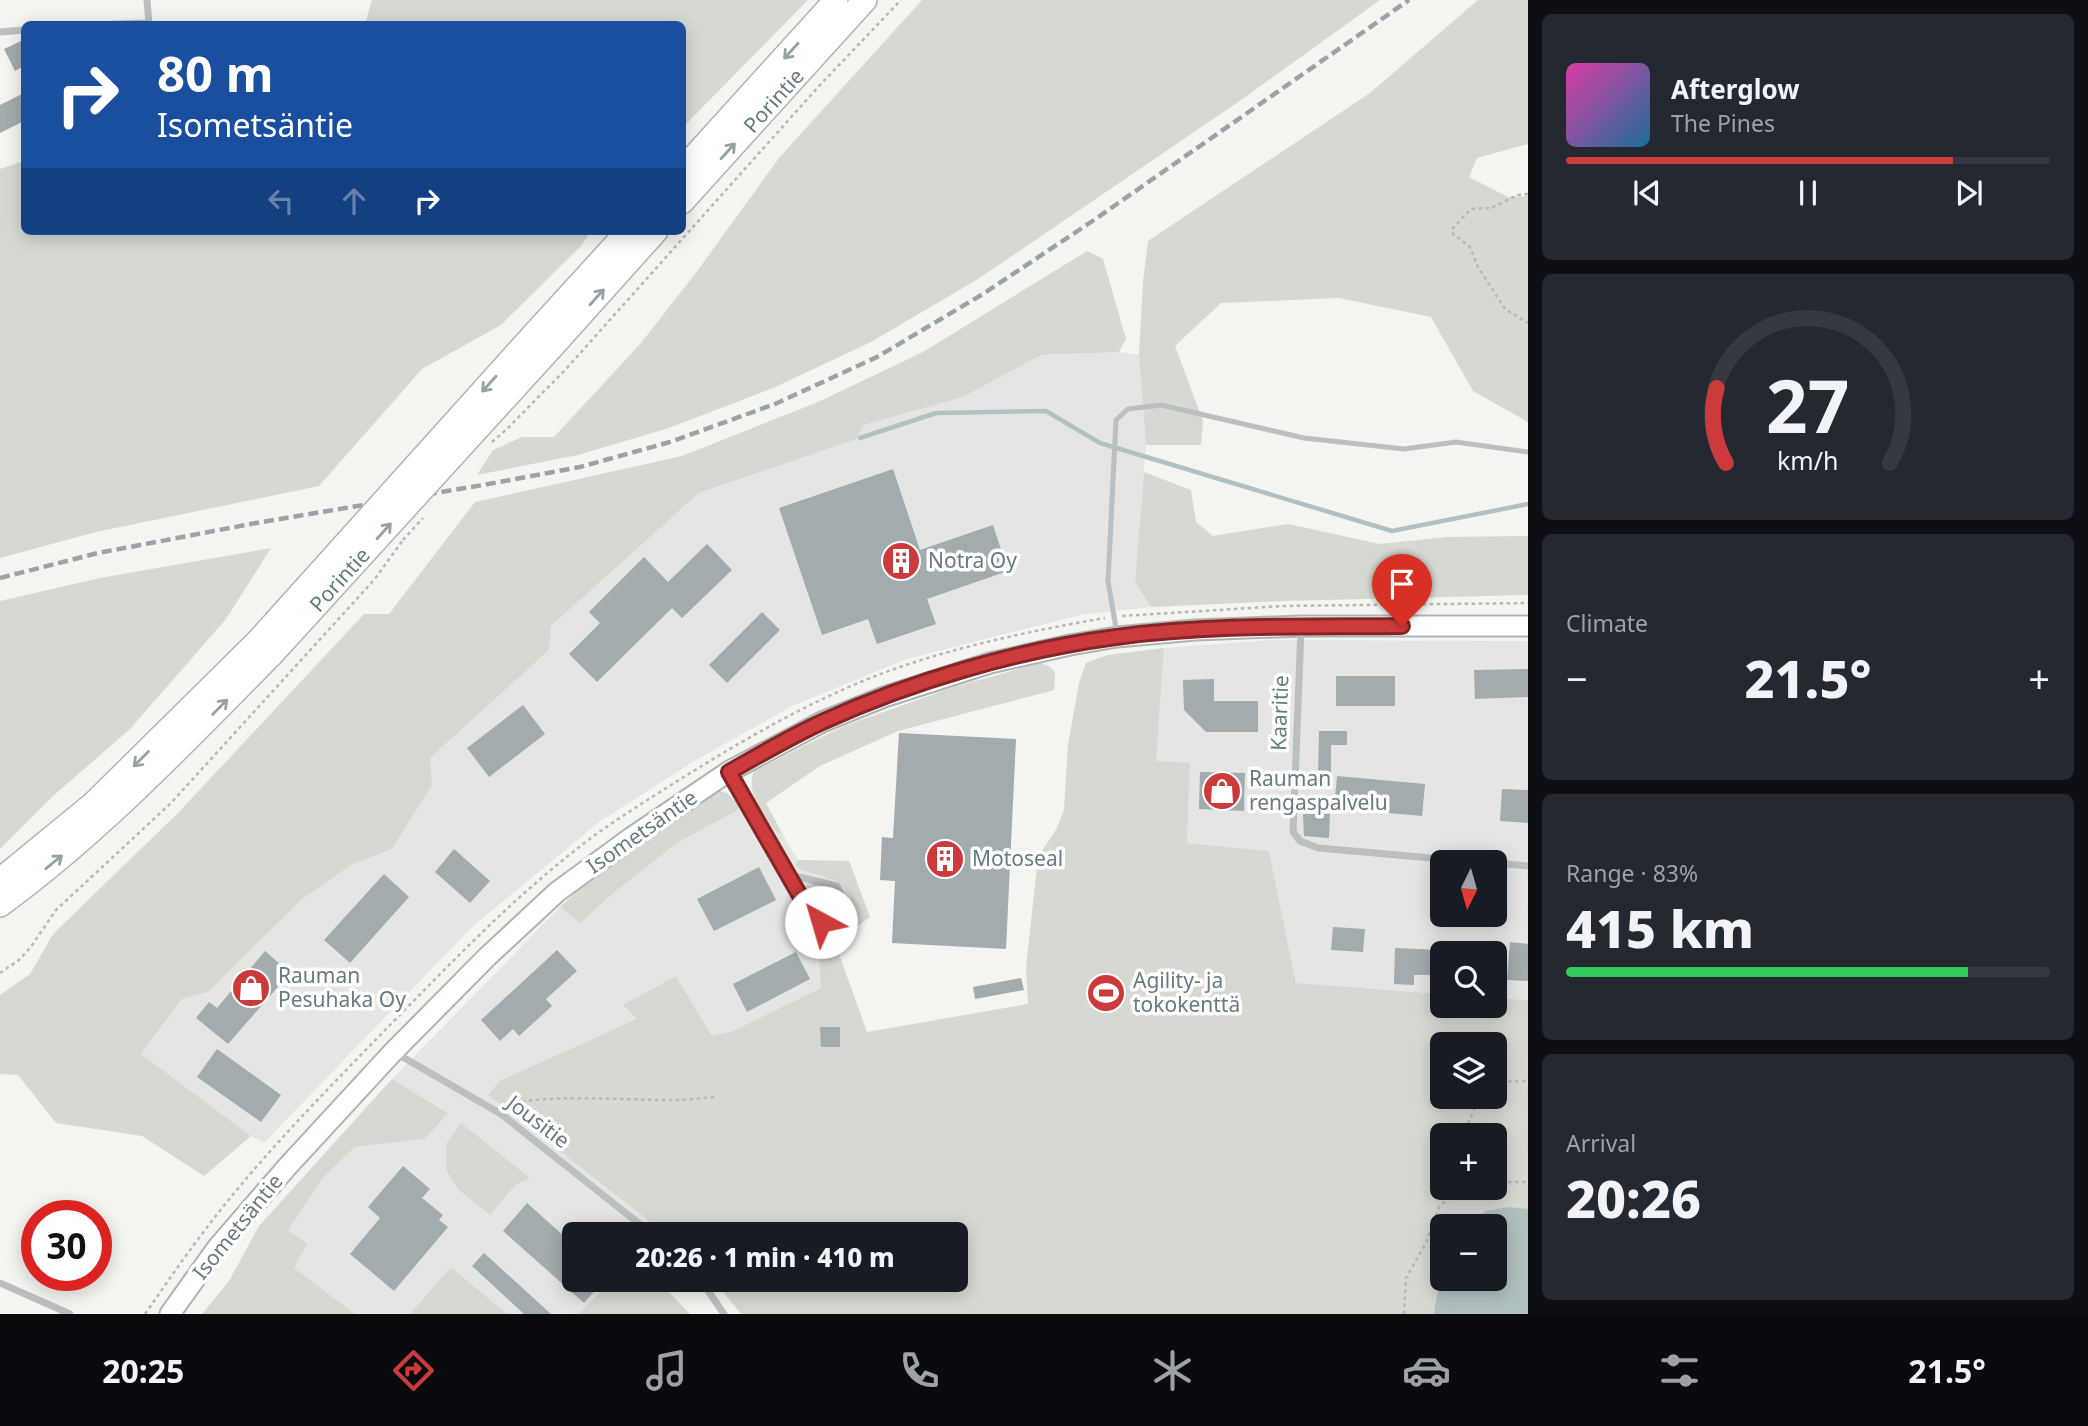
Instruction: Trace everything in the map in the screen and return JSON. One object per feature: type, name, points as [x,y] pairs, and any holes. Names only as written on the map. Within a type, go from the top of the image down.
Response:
[{"type":"highway","name":"Porintie","points":[[686,166],[836,0]]},
{"type":"highway","name":"Porintie","points":[[686,198],[865,0]]},
{"type":"highway","name":"Porintie","points":[[543,341],[625,235]]},
{"type":"highway","name":"Porintie","points":[[0,905],[69,850],[148,779],[543,341],[652,235]]},
{"type":"highway","name":"Porintie","points":[[0,880],[93,804],[265,648]]},
{"type":"main road","name":"Isometsäntie","points":[[170,1314],[225,1239],[287,1167],[393,1052],[487,957],[557,892],[632,836],[729,772],[822,722],[884,697],[990,663],[1117,637],[1195,630],[1301,626],[1528,626]]},
{"type":"street","points":[[147,0],[149,21]]},
{"type":"street","points":[[0,32],[21,30]]},
{"type":"street","name":"Kaaritie","points":[[1301,626],[1293,832],[1300,841],[1318,848],[1430,858]]},
{"type":"street","points":[[729,772],[810,913],[821,922],[835,923],[843,915],[845,902],[837,886],[790,876]]},
{"type":"street","points":[[1507,864],[1528,866]]},
{"type":"street","name":"Jousitie","points":[[393,1052],[501,1114],[637,1222]]},
{"type":"street","points":[[0,1283],[70,1314]]},
{"type":"street","points":[[708,1292],[724,1314]]},
{"type":"lane","points":[[1117,637],[1108,581],[1113,456],[1116,420],[1128,409],[1161,405],[1304,438],[1404,449],[1456,442],[1528,452]]},
{"type":"path","points":[[686,235],[819,86],[901,0]]},
{"type":"path","points":[[1528,194],[1518,195],[1491,208],[1471,209],[1452,229],[1453,234],[1470,247],[1478,267],[1505,309],[1528,323]]},
{"type":"path","points":[[485,447],[508,429],[566,369],[686,235]]},
{"type":"path","points":[[0,973],[19,960],[30,948],[62,904],[171,803],[374,580],[403,540]]},
{"type":"path","points":[[1507,1082],[1528,1082]]},
{"type":"path","points":[[501,1114],[515,1102],[550,1099],[675,1100],[716,1097]]},
{"type":"path","points":[[1507,1182],[1528,1182]]},
{"type":"path","points":[[1404,1314],[1406,1278],[1426,1242],[1439,1207],[1446,1200]]},
{"type":"shaded area","points":[[372,0],[808,0],[686,124],[686,21],[366,21]]},
{"type":"shaded area","points":[[922,0],[1380,0],[1244,98],[978,279],[871,342],[773,388],[669,428],[578,455],[477,475],[493,450],[522,437],[554,437],[641,343],[779,158]]},
{"type":"shaded area","points":[[1478,0],[1528,0],[1528,144],[1477,158],[1469,177],[1508,197],[1528,196],[1528,422],[1473,391],[1431,317],[1339,298],[1221,303],[1175,346],[1203,421],[1201,445],[1146,445],[1139,355],[1148,241],[1370,93]]},
{"type":"shaded area","points":[[21,162],[21,235],[588,235],[582,245],[501,325],[422,369],[319,486],[96,532],[0,558],[0,169]]},
{"type":"shaded area","points":[[1087,251],[1103,259],[1126,339],[1119,352],[1041,355],[963,397],[864,425],[856,439],[699,493],[551,626],[549,650],[430,758],[432,785],[392,849],[351,865],[301,900],[208,992],[182,999],[141,1054],[251,1136],[204,1176],[142,1136],[56,1123],[18,1075],[0,1074],[0,995],[30,974],[53,934],[178,813],[364,614],[389,614],[475,502],[682,456],[818,402],[923,352]]},
{"type":"shaded area","points":[[1119,352],[1139,355],[1146,445],[1135,582],[1151,607],[1080,615],[907,659],[792,706],[696,760],[599,822],[472,927],[264,1143],[141,1054],[182,999],[208,992],[301,900],[351,865],[392,849],[432,785],[430,758],[549,650],[551,626],[699,493],[753,475],[864,425],[963,397],[1041,355]]},
{"type":"shaded area","points":[[1144,472],[1191,490],[1196,522],[1213,536],[1288,524],[1380,544],[1447,537],[1528,536],[1528,595],[1151,607],[1135,582]]},
{"type":"shaded area","points":[[271,548],[226,619],[130,729],[52,797],[0,849],[0,601],[100,578]]},
{"type":"shaded area","points":[[1271,640],[1528,641],[1528,1000],[1507,999],[1507,941],[1430,941],[1430,993],[1296,983],[1269,851],[1187,843],[1190,763],[1156,762],[1164,648]]},
{"type":"shaded area","points":[[1164,648],[1156,761],[1190,763],[1187,843],[1269,851],[1296,983],[1430,993],[1430,1018],[1507,1018],[1507,999],[1528,1000],[1528,1314],[741,1314],[723,1292],[968,1292],[968,1222],[651,1222],[488,1095],[499,1081],[637,1019],[623,1005],[676,976],[712,1036],[733,1031],[821,988],[817,931],[826,930],[842,921],[851,908],[851,900],[841,884],[799,869],[795,865],[798,860],[849,861],[870,917],[835,943],[867,1032],[1028,1004],[1026,968],[1038,857],[1057,828],[1064,810],[1068,745],[1079,683],[1086,663],[1107,655]]},
{"type":"shaded area","points":[[1040,663],[1055,672],[1054,690],[898,731],[820,766],[766,803],[782,833],[774,830],[756,802],[752,787],[754,771],[844,726],[954,687]]},
{"type":"shaded area","points":[[716,790],[727,793],[740,806],[736,811],[677,843],[613,893],[580,923],[560,907],[635,845]]},
{"type":"shaded area","points":[[754,798],[774,830],[778,834],[782,833],[798,860],[849,861],[870,917],[835,942],[821,988],[733,1031],[712,1036],[676,976],[624,1005],[638,1019],[499,1081],[488,1094],[651,1222],[562,1222],[562,1292],[601,1292],[578,1314],[507,1314],[451,1267],[410,1314],[355,1314],[293,1268],[288,1230],[324,1176],[355,1147],[425,1139],[447,1112],[392,1079],[560,907],[580,923],[612,893],[677,843],[736,811]]},
{"type":"shaded area","points":[[392,1079],[448,1113],[425,1139],[355,1147],[324,1176],[288,1230],[307,1244],[294,1268],[355,1314],[202,1314],[229,1281],[259,1226]]},
{"type":"shaded area","points":[[461,1123],[530,1178],[515,1185],[490,1215],[459,1190],[446,1170],[446,1144]]},
{"type":"shaded area","points":[[1509,1207],[1528,1209],[1528,1314],[1434,1314],[1438,1291],[1507,1291],[1507,1214],[1483,1214],[1485,1211]]},
{"type":"shaded area","points":[[451,1267],[507,1314],[410,1314]]},
{"type":"shaded area","points":[[601,1292],[669,1292],[690,1314],[578,1314]]},
{"type":"building","points":[[21,41],[21,68],[15,71],[4,49]]},
{"type":"building","points":[[21,94],[21,122],[0,133],[0,105]]},
{"type":"building","name":"Notra Oy","points":[[893,469],[920,550],[993,525],[1008,571],[927,599],[936,624],[877,644],[868,619],[822,635],[779,508]]},
{"type":"building","points":[[707,544],[732,570],[682,618],[672,608],[597,682],[569,654],[600,623],[589,612],[644,557],[668,582]]},
{"type":"building","points":[[762,612],[780,630],[727,683],[709,665]]},
{"type":"building","points":[[1528,669],[1528,697],[1475,699],[1474,670]]},
{"type":"building","points":[[1336,676],[1395,676],[1395,706],[1336,706]]},
{"type":"building","points":[[1214,679],[1214,701],[1258,701],[1258,732],[1206,732],[1184,710],[1183,680]]},
{"type":"building","points":[[523,705],[545,734],[489,777],[467,748]]},
{"type":"building","points":[[1319,731],[1347,731],[1347,745],[1331,745],[1331,776],[1318,776]]},
{"type":"building","name":"Motoseal","points":[[899,733],[1016,739],[1006,949],[892,943],[895,881],[880,880],[882,837],[893,838]]},
{"type":"building","name":"Rauman rengaspalvelu","points":[[1200,772],[1245,773],[1244,811],[1199,809]]},
{"type":"building","points":[[1337,776],[1425,784],[1422,816],[1334,808]]},
{"type":"building","points":[[1502,789],[1528,790],[1528,823],[1500,821]]},
{"type":"building","points":[[1303,814],[1330,814],[1329,838],[1304,836]]},
{"type":"building","points":[[454,849],[490,881],[470,903],[435,872]]},
{"type":"building","points":[[759,867],[776,900],[714,931],[697,899]]},
{"type":"building","points":[[384,874],[409,897],[350,963],[324,940]]},
{"type":"building","points":[[1333,927],[1365,929],[1363,952],[1331,950]]},
{"type":"building","points":[[1510,942],[1528,944],[1528,981],[1507,980]]},
{"type":"building","points":[[1395,948],[1430,949],[1430,975],[1414,975],[1414,985],[1394,984]]},
{"type":"building","points":[[557,950],[577,971],[546,999],[552,1006],[519,1036],[513,1029],[500,1041],[481,1020]]},
{"type":"building","points":[[265,951],[290,973],[228,1044],[196,1018],[209,1002],[217,1008]]},
{"type":"building","points":[[796,952],[810,979],[747,1012],[733,984]]},
{"type":"building","points":[[1021,978],[1024,990],[975,999],[973,987]]},
{"type":"building","points":[[820,1027],[840,1027],[840,1047],[821,1047]]},
{"type":"building","points":[[217,1049],[281,1095],[261,1122],[197,1077]]},
{"type":"building","points":[[403,1166],[430,1189],[422,1198],[443,1215],[439,1220],[448,1227],[394,1291],[350,1254],[380,1218],[368,1207]]},
{"type":"building","points":[[527,1203],[562,1234],[562,1283],[503,1231]]},
{"type":"building","points":[[484,1253],[551,1314],[524,1314],[472,1266]]},
{"type":"building","points":[[572,1292],[594,1292],[584,1303]]},
{"type":"waterway","points":[[860,438],[936,413],[1046,411],[1100,443],[1392,531],[1528,504]]},
{"type":"railway","points":[[0,578],[98,553],[580,467],[670,442],[775,404],[877,357],[983,294],[1094,220],[1409,0]]},
{"type":"place","name":"Notra Oy","points":[[901,561]]},
{"type":"place","name":"Rauman rengaspalvelu","points":[[1222,791]]},
{"type":"place","name":"Motoseal","points":[[945,859]]},
{"type":"place","name":"Rauman Pesuhaka Oy","points":[[251,988]]},
{"type":"place","name":"Agility- ja tokokenttä","points":[[1106,993]]},
{"type":"route","points":[[821,922],[810,913],[729,772],[822,722],[884,697],[990,663],[1117,637],[1195,630],[1402,626]]}]
